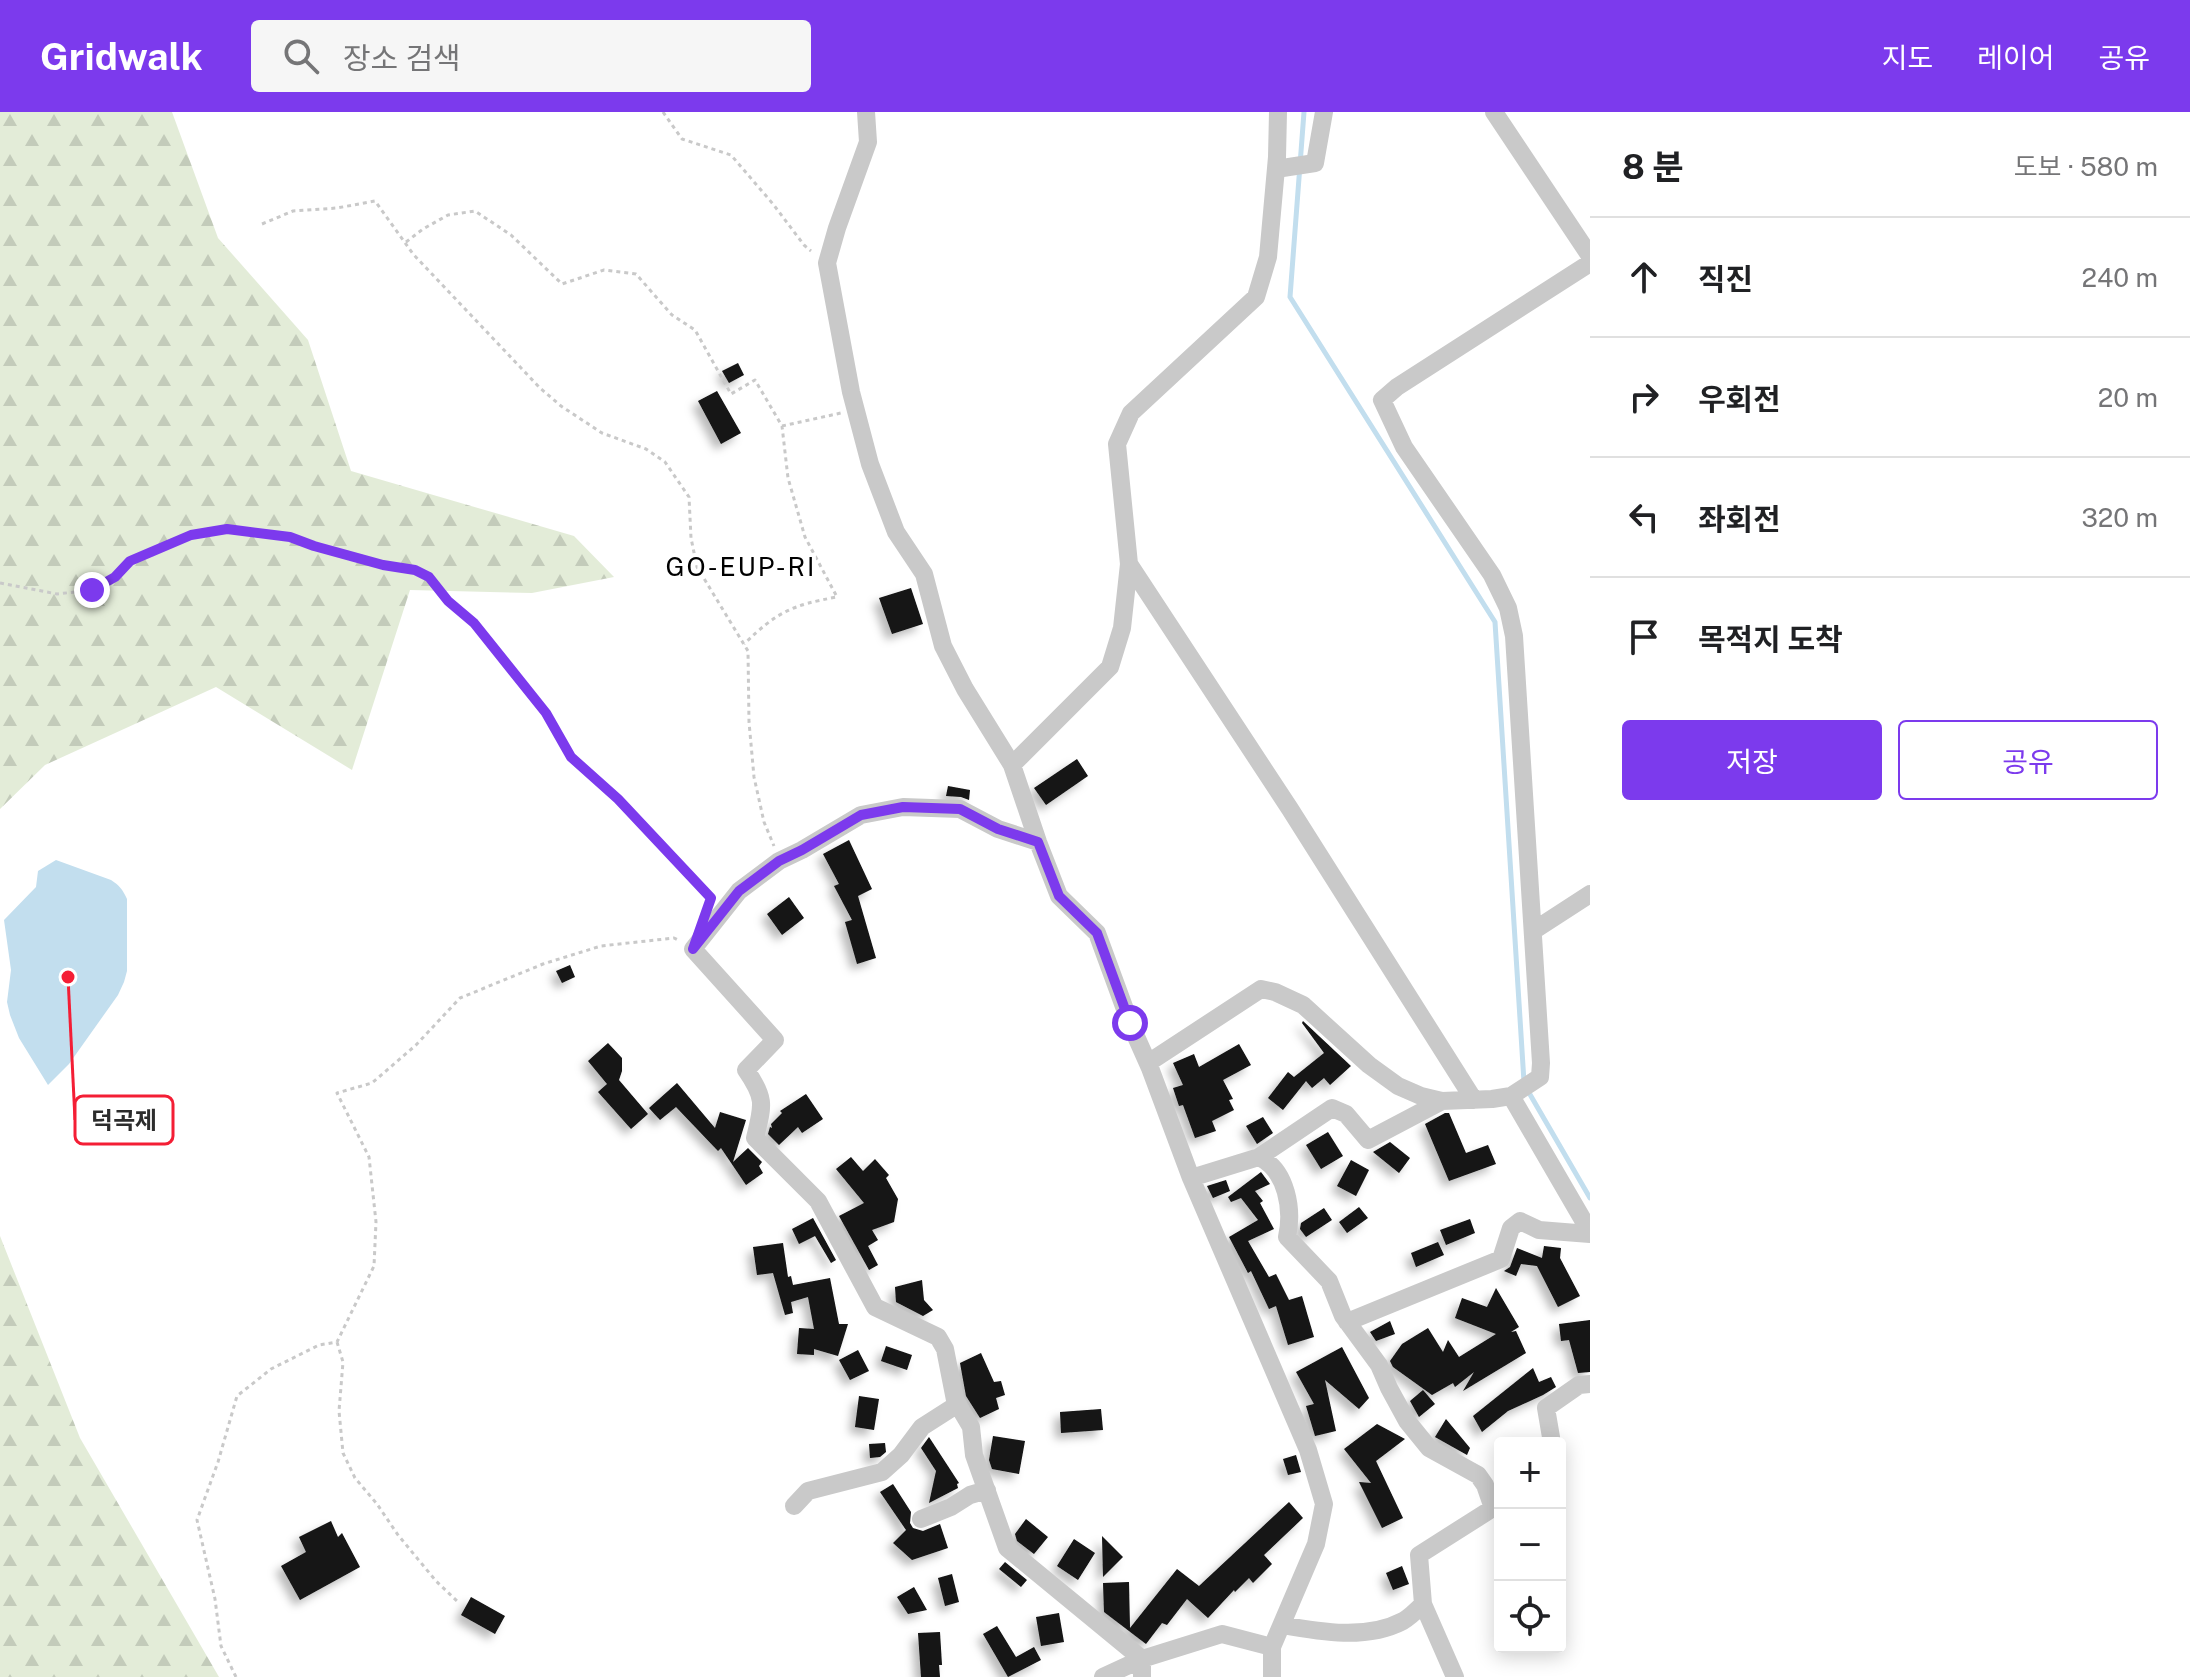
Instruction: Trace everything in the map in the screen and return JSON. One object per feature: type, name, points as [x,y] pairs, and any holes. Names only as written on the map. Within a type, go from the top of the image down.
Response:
[{"type":"street","points":[[866,112],[868,142],[827,263],[870,464],[896,532],[924,574],[943,646],[965,689],[1012,765],[1059,896],[1097,933],[1191,1178],[1308,1450],[1324,1504],[1316,1544],[1272,1647],[1272,1677]]},
{"type":"street","points":[[1012,765],[1110,667],[1122,628],[1129,564],[1117,444],[1131,413],[1256,297],[1268,257],[1278,112]]},
{"type":"street","points":[[1276,169],[1315,163],[1324,112]]},
{"type":"street","points":[[1494,112],[1590,256]]},
{"type":"street","points":[[1148,1063],[1261,989],[1303,1005],[1369,1065],[1398,1086],[1421,1096],[1442,1101],[1511,1096],[1540,1077],[1514,636],[1508,608],[1492,575],[1404,447],[1382,400],[1397,387],[1590,263]]},
{"type":"street","points":[[1129,564],[1290,809],[1474,1100]]},
{"type":"street","points":[[1038,842],[998,829],[960,809],[903,807],[861,815],[779,861],[739,891],[693,949],[775,1040],[746,1070],[760,1089],[763,1108],[755,1138],[818,1201],[875,1307],[938,1337],[945,1349],[958,1404],[971,1427],[974,1455],[1007,1548],[1142,1668]]},
{"type":"street","points":[[1533,931],[1590,894]]},
{"type":"street","points":[[1511,1096],[1590,1233]]},
{"type":"street","points":[[1191,1178],[1259,1157],[1332,1108],[1346,1114],[1368,1140],[1442,1101]]},
{"type":"street","points":[[1259,1157],[1267,1161],[1283,1182],[1291,1220],[1287,1237],[1329,1281],[1343,1316],[1379,1365],[1407,1421],[1429,1448],[1478,1475],[1494,1501]]},
{"type":"street","points":[[1347,1322],[1501,1259],[1511,1228],[1520,1221],[1539,1230],[1590,1233]]},
{"type":"street","points":[[1551,1437],[1546,1408],[1579,1385],[1590,1384]]},
{"type":"street","points":[[794,1506],[808,1491],[882,1472],[901,1455],[922,1427],[958,1404]]},
{"type":"street","points":[[921,1519],[987,1490]]},
{"type":"street","points":[[1455,1677],[1423,1604],[1419,1555],[1494,1505]]},
{"type":"street","points":[[1282,1625],[1322,1632],[1367,1632],[1404,1621],[1423,1604]]},
{"type":"street","points":[[1103,1677],[1142,1668],[1222,1634],[1272,1647]]},
{"type":"path","points":[[663,112],[682,139],[731,155],[804,245],[827,263]]},
{"type":"path","points":[[262,224],[293,211],[375,201],[413,254],[540,388],[602,433],[646,449],[665,462],[689,497],[691,538],[697,567],[748,651],[754,777],[764,822],[779,861]]},
{"type":"path","points":[[405,243],[448,215],[475,211],[511,235],[562,284],[604,270],[636,274],[672,315],[695,330],[731,394],[755,380],[782,426],[788,478],[805,537],[837,597],[788,609],[764,625],[744,644]]},
{"type":"path","points":[[782,426],[856,409]]},
{"type":"path","points":[[0,583],[57,594],[92,590],[115,577],[130,561],[191,535],[227,529],[290,537],[383,565],[415,570],[429,577],[448,601],[474,623],[546,713],[571,757],[618,799],[711,898],[707,911]]},
{"type":"path","points":[[459,1603],[436,1581],[398,1535],[355,1478],[343,1453],[339,1411],[343,1362],[337,1342],[374,1266],[376,1222],[369,1157],[337,1093],[372,1083],[416,1045],[460,998],[543,964],[601,946],[674,938],[693,949]]},
{"type":"path","points":[[236,1677],[221,1646],[215,1599],[197,1520],[237,1396],[271,1369],[319,1345],[337,1342]]},
{"type":"green space","points":[[0,112],[172,112],[218,238],[308,340],[351,471],[574,536],[614,577],[532,593],[410,590],[352,770],[216,687],[45,765],[0,809]]},
{"type":"green space","points":[[0,1236],[80,1438],[219,1677],[0,1677]]},
{"type":"water","points":[[56,860],[111,880],[122,890],[127,899],[127,971],[118,995],[69,1064],[48,1085],[19,1038],[10,1015],[7,1002],[11,970],[4,920],[36,887],[38,871]]},
{"type":"building","points":[[738,363],[744,375],[729,383],[722,371]]},
{"type":"building","points":[[717,391],[741,433],[721,444],[698,401]]},
{"type":"building","points":[[911,588],[923,624],[892,634],[879,598]]},
{"type":"building","points":[[1077,759],[1088,776],[1046,805],[1034,788]]},
{"type":"building","points":[[948,786],[970,790],[969,800],[946,796]]},
{"type":"building","points":[[849,840],[872,889],[858,896],[876,958],[857,964],[845,922],[852,920],[834,886],[839,884],[823,854]]},
{"type":"building","points":[[789,897],[804,918],[782,935],[767,914]]},
{"type":"building","points":[[570,965],[575,977],[562,983],[556,971]]},
{"type":"building","points":[[1303,1021],[1351,1066],[1330,1085],[1324,1078],[1312,1088],[1306,1081],[1283,1110],[1268,1098],[1288,1072],[1294,1077],[1324,1053]]},
{"type":"building","points":[[608,1043],[622,1058],[619,1080],[648,1114],[631,1129],[598,1092],[607,1084],[588,1061]]},
{"type":"building","points":[[1239,1044],[1251,1065],[1223,1080],[1233,1099],[1229,1100],[1234,1110],[1212,1121],[1216,1131],[1195,1138],[1173,1088],[1183,1085],[1173,1063],[1194,1054],[1199,1067]]},
{"type":"building","points":[[677,1083],[715,1128],[720,1112],[746,1120],[733,1162],[748,1148],[762,1162],[759,1166],[763,1173],[746,1185],[721,1148],[718,1151],[676,1107],[660,1120],[649,1108]]},
{"type":"building","points":[[806,1094],[823,1119],[802,1133],[798,1127],[779,1145],[768,1134],[771,1124],[782,1113],[780,1111]]},
{"type":"building","points":[[1449,1113],[1466,1153],[1488,1145],[1496,1164],[1449,1181],[1425,1124]]},
{"type":"building","points":[[1263,1117],[1273,1133],[1257,1144],[1246,1126]]},
{"type":"building","points":[[1328,1132],[1343,1156],[1321,1169],[1306,1145]]},
{"type":"building","points":[[1390,1142],[1410,1158],[1399,1173],[1373,1152]]},
{"type":"building","points":[[851,1157],[863,1171],[875,1159],[889,1175],[886,1178],[898,1199],[894,1222],[872,1230],[878,1240],[868,1246],[878,1265],[869,1270],[839,1216],[864,1203],[836,1169]]},
{"type":"building","points":[[1351,1160],[1369,1170],[1356,1196],[1337,1186]]},
{"type":"building","points":[[1261,1172],[1270,1184],[1255,1191],[1263,1201],[1260,1203],[1274,1229],[1248,1241],[1269,1277],[1276,1274],[1289,1300],[1302,1296],[1314,1337],[1288,1345],[1276,1306],[1269,1309],[1251,1271],[1248,1273],[1229,1237],[1258,1220],[1241,1198],[1231,1202],[1228,1197]]},
{"type":"building","points":[[1226,1180],[1230,1191],[1213,1198],[1207,1186]]},
{"type":"building","points":[[1359,1207],[1368,1218],[1347,1233],[1339,1222]]},
{"type":"building","points":[[1324,1208],[1332,1220],[1306,1237],[1300,1229],[1301,1223]]},
{"type":"building","points":[[813,1218],[836,1260],[831,1263],[815,1236],[799,1244],[792,1229]]},
{"type":"building","points":[[1470,1219],[1475,1233],[1446,1245],[1440,1230]]},
{"type":"building","points":[[1438,1242],[1444,1255],[1416,1267],[1411,1253]]},
{"type":"building","points":[[783,1243],[788,1277],[791,1276],[793,1285],[830,1278],[839,1324],[848,1324],[838,1356],[814,1349],[814,1355],[797,1354],[799,1328],[814,1329],[808,1297],[791,1302],[793,1313],[785,1315],[773,1273],[757,1275],[753,1247]]},
{"type":"building","points":[[1544,1246],[1561,1248],[1560,1258],[1580,1296],[1558,1307],[1537,1266],[1521,1264],[1516,1276],[1504,1271],[1510,1267],[1517,1248],[1542,1258]]},
{"type":"building","points":[[922,1280],[924,1300],[933,1310],[923,1316],[896,1302],[895,1287]]},
{"type":"building","points":[[1496,1288],[1519,1327],[1511,1332],[1516,1331],[1526,1353],[1463,1391],[1474,1372],[1455,1387],[1453,1383],[1432,1395],[1393,1367],[1390,1361],[1402,1344],[1428,1328],[1443,1352],[1448,1340],[1459,1357],[1496,1334],[1455,1318],[1462,1298],[1487,1307]]},
{"type":"building","points":[[1590,1320],[1590,1372],[1578,1373],[1569,1340],[1561,1341],[1559,1324]]},
{"type":"building","points":[[1390,1321],[1395,1334],[1376,1341],[1370,1332]]},
{"type":"building","points":[[886,1346],[912,1355],[907,1370],[881,1361]]},
{"type":"building","points":[[1342,1347],[1369,1398],[1359,1409],[1325,1380],[1336,1431],[1315,1436],[1306,1406],[1314,1404],[1296,1372]]},
{"type":"building","points":[[858,1350],[869,1371],[850,1380],[839,1360]]},
{"type":"building","points":[[981,1353],[994,1382],[1001,1381],[1005,1395],[996,1398],[999,1409],[980,1418],[966,1396],[960,1363]]},
{"type":"building","points":[[1533,1368],[1539,1382],[1551,1377],[1556,1387],[1508,1411],[1482,1432],[1473,1416]]},
{"type":"building","points":[[1423,1390],[1435,1404],[1419,1417],[1410,1401]]},
{"type":"building","points":[[859,1396],[879,1399],[874,1430],[855,1427]]},
{"type":"building","points":[[1101,1409],[1103,1430],[1061,1433],[1060,1412]]},
{"type":"building","points":[[1446,1419],[1470,1448],[1467,1455],[1435,1437]]},
{"type":"building","points":[[1377,1424],[1405,1439],[1376,1461],[1403,1518],[1382,1528],[1359,1482],[1371,1483],[1344,1449]]},
{"type":"building","points":[[993,1436],[1025,1441],[1019,1474],[992,1469],[989,1460]]},
{"type":"building","points":[[929,1437],[959,1483],[958,1488],[929,1503],[936,1471],[921,1448]]},
{"type":"building","points":[[885,1443],[886,1452],[880,1457],[870,1458],[869,1444]]},
{"type":"building","points":[[1296,1455],[1301,1472],[1288,1475],[1283,1459]]},
{"type":"building","points":[[893,1484],[911,1512],[913,1528],[923,1531],[940,1524],[948,1548],[912,1560],[893,1543],[906,1530],[880,1492]]},
{"type":"building","points":[[1289,1502],[1303,1518],[1264,1555],[1272,1564],[1253,1583],[1249,1578],[1234,1590],[1208,1618],[1187,1599],[1167,1625],[1162,1623],[1146,1644],[1104,1612],[1103,1583],[1129,1582],[1130,1628],[1177,1569],[1199,1586]]},
{"type":"building","points":[[1026,1519],[1048,1537],[1034,1554],[1017,1541],[1015,1534]]},
{"type":"building","points":[[331,1521],[338,1537],[342,1533],[360,1567],[300,1600],[281,1566],[306,1552],[299,1537]]},
{"type":"building","points":[[1102,1536],[1123,1557],[1103,1577]]},
{"type":"building","points":[[1074,1539],[1095,1553],[1078,1580],[1057,1566]]},
{"type":"building","points":[[1005,1562],[1027,1580],[1021,1587],[999,1569]]},
{"type":"building","points":[[1402,1566],[1409,1584],[1393,1590],[1386,1573]]},
{"type":"building","points":[[952,1574],[959,1602],[945,1606],[938,1578]]},
{"type":"building","points":[[914,1587],[927,1610],[908,1614],[897,1597]]},
{"type":"building","points":[[471,1597],[505,1616],[495,1634],[461,1615]]},
{"type":"building","points":[[1059,1613],[1064,1642],[1041,1646],[1036,1617]]},
{"type":"building","points":[[997,1626],[1016,1657],[1034,1647],[1041,1660],[1008,1677],[983,1634]]},
{"type":"building","points":[[940,1632],[940,1677],[921,1677],[918,1633]]},
{"type":"waterway","points":[[1304,112],[1290,297],[1495,622],[1524,1082]]},
{"type":"waterway","points":[[1528,1091],[1590,1198]]},
{"type":"place","name":"덕곡제","points":[[68,977]]},
{"type":"district","name":"GO-EUP-RI","points":[[741,566]]},
{"type":"route","points":[[92,590],[115,577],[130,561],[191,535],[227,529],[290,537],[383,565],[415,570],[429,577],[448,601],[474,623],[546,713],[571,757],[618,799],[711,898],[693,949],[739,891],[779,861],[861,815],[903,807],[960,809],[998,829],[1038,842],[1059,896],[1097,933],[1130,1023]]}]
